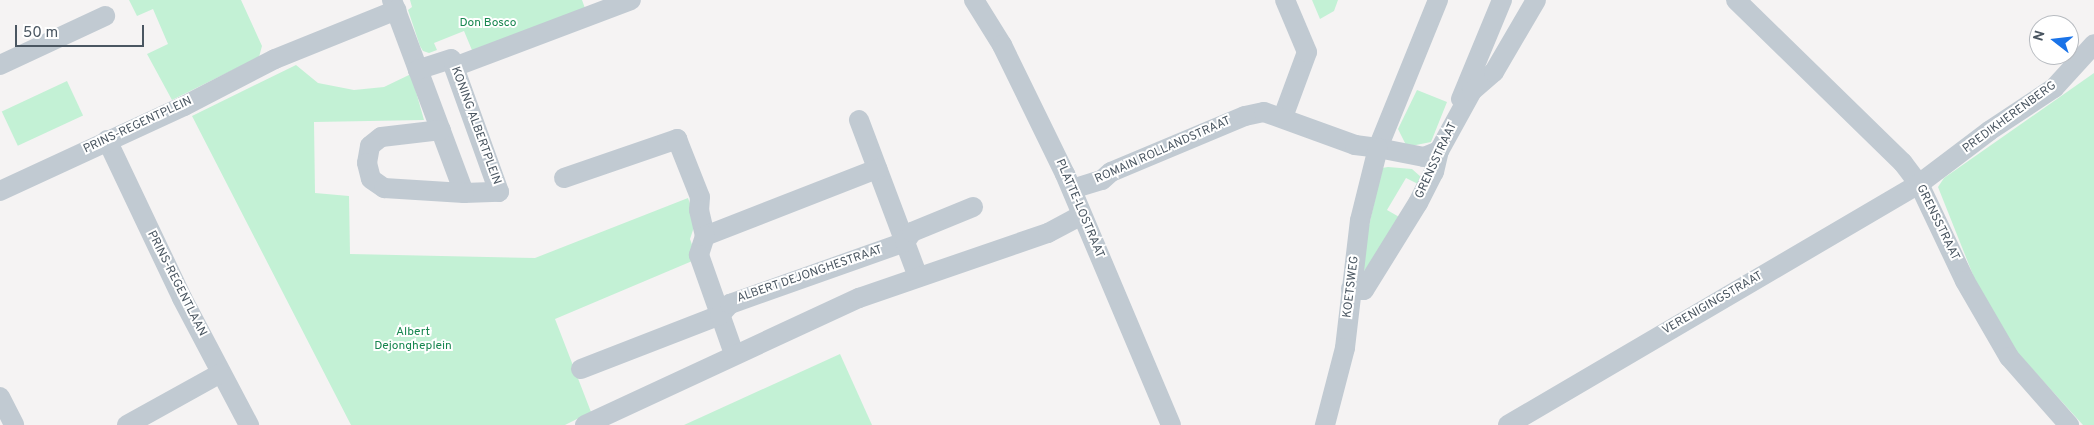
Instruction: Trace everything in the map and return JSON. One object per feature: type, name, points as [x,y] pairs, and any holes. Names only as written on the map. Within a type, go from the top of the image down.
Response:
[{"type":"street","points":[[454,67],[631,0]]},
{"type":"street","name":"PLATTE-LOSTRAAT","points":[[974,0],[1002,45],[1072,189],[1171,425]]},
{"type":"street","points":[[1283,117],[1307,52],[1285,0]]},
{"type":"street","name":"KOETSWEG","points":[[1325,425],[1345,348],[1360,220],[1378,148],[1438,0]]},
{"type":"street","points":[[1378,148],[1408,157],[1424,157],[1439,151],[1502,0]]},
{"type":"street","name":"GRENSSTRAAT","points":[[1351,289],[1364,290],[1418,203],[1434,172],[1439,151],[1472,91],[1494,72],[1536,0]]},
{"type":"street","name":"GRENSSTRAAT","points":[[1736,0],[1903,163],[1919,184],[1965,281],[2009,357],[2069,425]]},
{"type":"street","points":[[394,5],[464,193]]},
{"type":"street","name":"PRINS-REGENTPLEIN","points":[[0,191],[184,106],[275,59],[394,5]]},
{"type":"street","points":[[0,65],[104,16]]},
{"type":"street","name":"PREDIKHERENBERG","points":[[1919,184],[1989,131],[2054,88],[2094,44]]},
{"type":"street","name":"KONING ALBERTPLEIN","points":[[418,70],[451,59],[499,192],[464,193],[384,188],[371,179],[367,163],[370,146],[381,137],[441,130]]},
{"type":"street","name":"ROMAIN ROLLANDSTRAAT","points":[[1072,189],[1102,180],[1111,172],[1245,116],[1264,112],[1283,117],[1354,145],[1378,148]]},
{"type":"street","points":[[859,120],[918,277]]},
{"type":"street","points":[[564,178],[677,139],[700,197],[699,210],[705,236],[699,255],[734,354]]},
{"type":"street","name":"PRINS-REGENTLAAN","points":[[107,140],[221,374],[250,425]]},
{"type":"street","points":[[705,236],[876,169]]},
{"type":"street","name":"VERENIGINGSTRAAT","points":[[1508,425],[1919,184]]},
{"type":"street","name":"ALBERT DEJONGHESTRAAT","points":[[580,368],[720,315],[730,304],[904,242],[912,232],[973,207]]},
{"type":"street","points":[[585,425],[734,354],[859,298],[1048,233],[1082,215]]},
{"type":"street","points":[[127,425],[221,374]]},
{"type":"street","points":[[0,397],[14,425]]},
{"type":"green space","points":[[129,0],[241,0],[262,46],[259,57],[172,100],[147,54],[168,44],[153,9],[137,16]]},
{"type":"green space","name":"Don Bosco","points":[[410,0],[582,0],[586,11],[474,55],[464,31],[434,43],[437,50],[429,53],[423,51],[420,46],[408,10],[412,7]]},
{"type":"green space","points":[[1312,0],[1338,0],[1334,11],[1320,19]]},
{"type":"green space","name":"Albert Dejongheplein","points":[[296,65],[318,83],[354,90],[384,87],[411,74],[424,120],[314,122],[315,193],[349,196],[350,254],[535,258],[688,198],[696,221],[690,239],[697,259],[555,319],[591,412],[565,425],[351,425],[192,116]]},
{"type":"green space","points":[[2094,73],[2094,425],[2083,425],[2016,351],[1981,295],[1938,187],[1944,178]]},
{"type":"green space","points":[[67,81],[83,115],[18,146],[2,111]]},
{"type":"green space","points":[[1417,90],[1447,102],[1431,142],[1411,146],[1406,145],[1398,129]]},
{"type":"green space","points":[[1382,168],[1412,169],[1421,177],[1420,185],[1406,178],[1387,210],[1401,218],[1356,283]]},
{"type":"green space","points":[[840,354],[872,425],[684,425]]}]
